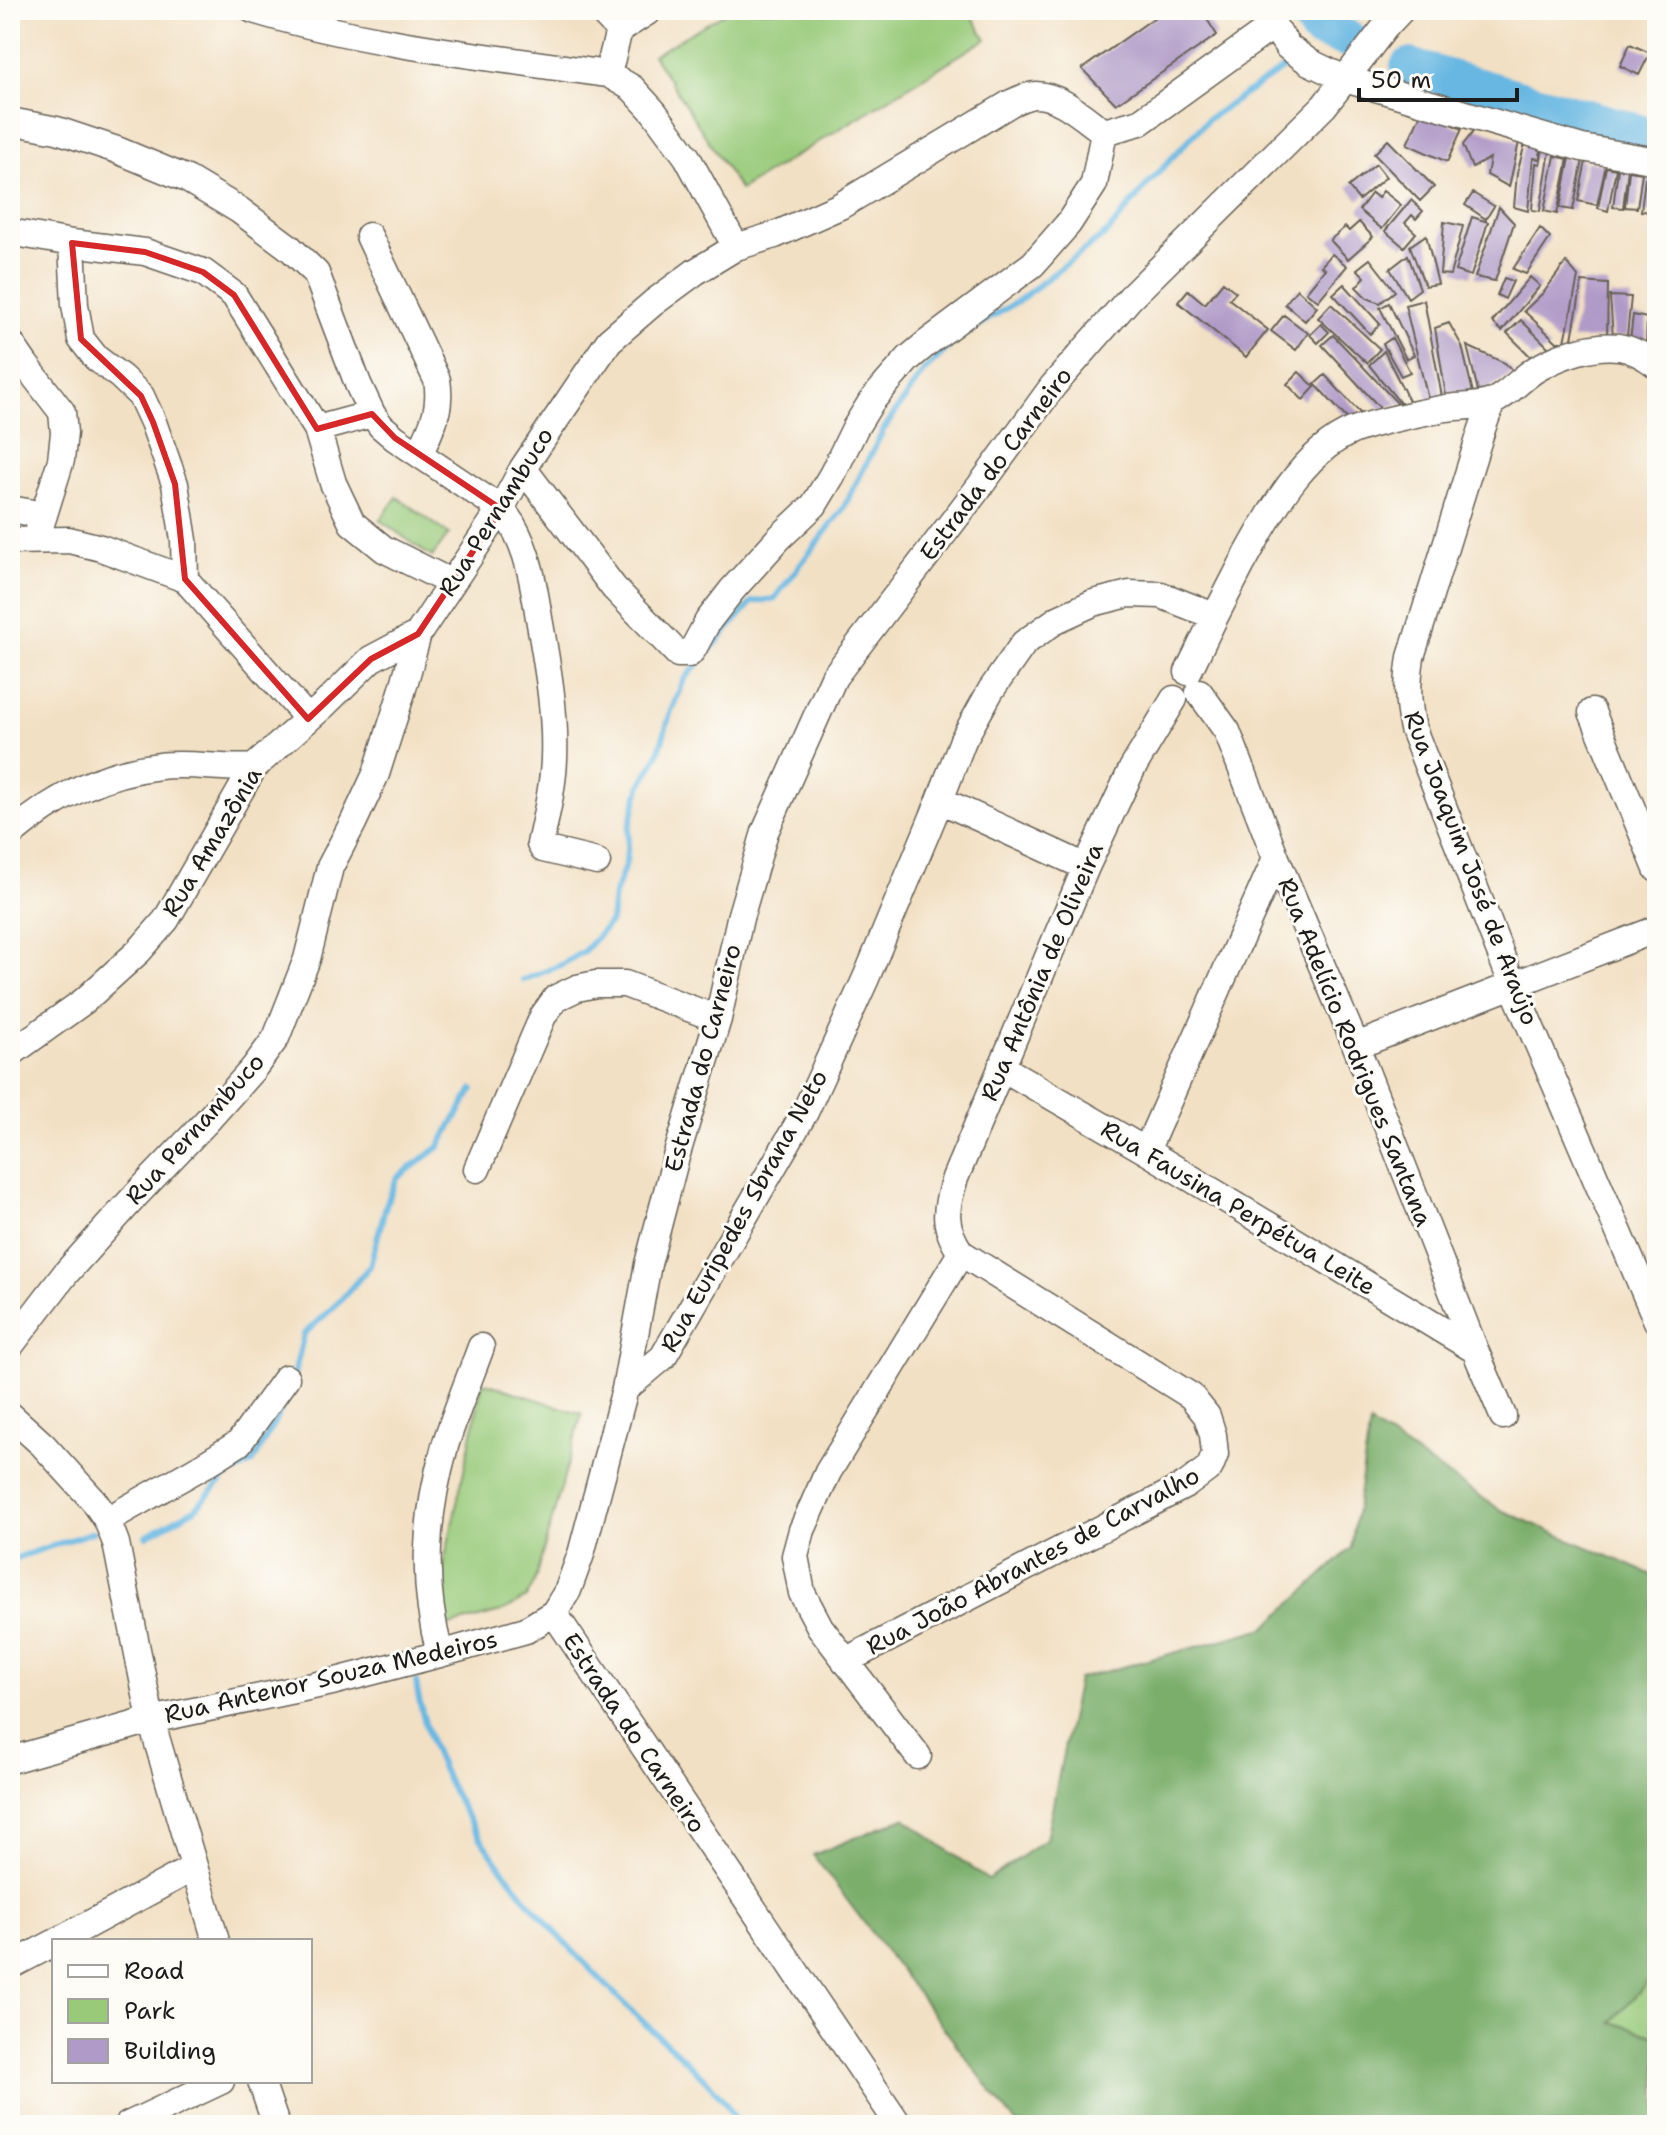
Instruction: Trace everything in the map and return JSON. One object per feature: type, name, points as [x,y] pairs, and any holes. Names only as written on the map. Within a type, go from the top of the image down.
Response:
[{"type":"street","points":[[253,10],[295,23],[390,42],[608,74],[632,88],[654,112],[687,157],[736,247]]},
{"type":"street","points":[[600,10],[619,30]]},
{"type":"street","points":[[608,74],[619,30],[650,10]]},
{"type":"street","name":"Estrada do Carneiro","points":[[899,2125],[554,1613],[568,1590],[579,1560],[625,1389],[648,1264],[676,1157],[718,1019],[740,918],[765,832],[834,677],[1053,386],[1130,298],[1313,118],[1401,10]]},
{"type":"street","points":[[523,468],[614,588],[678,654],[691,653],[708,621],[732,590],[814,505],[855,428],[887,383],[927,343],[1033,264],[1068,224],[1094,184],[1104,132],[1140,122],[1268,18],[1288,47],[1309,62],[1345,79],[1582,148],[1657,161]]},
{"type":"street","name":"Rua Pernambuco","points":[[10,1346],[66,1273],[205,1123],[276,1038],[307,959],[330,867],[376,774],[418,634],[501,509],[523,468],[609,341],[653,303],[736,247],[775,235],[840,206],[1011,103],[1033,95],[1048,97],[1104,132]]},
{"type":"street","points":[[10,121],[72,135],[187,179],[239,210],[290,248],[316,273],[358,384],[381,426],[501,509],[524,549],[535,590],[554,721],[554,761],[540,844],[543,849],[597,862]]},
{"type":"street","points":[[10,232],[145,252],[203,272],[234,295],[317,429],[333,483],[352,523],[384,549],[452,583]]},
{"type":"street","points":[[369,236],[437,380],[440,396],[438,412],[420,453]]},
{"type":"street","points":[[72,243],[75,305],[81,339],[96,358],[141,396],[153,422],[175,484],[184,540],[185,579]]},
{"type":"street","points":[[10,342],[62,412],[64,433],[61,460],[30,532]]},
{"type":"street","points":[[1492,402],[1537,368],[1595,348],[1620,347],[1638,353],[1657,365]]},
{"type":"street","name":"Rua Antônia de Oliveira","points":[[961,1253],[949,1233],[946,1204],[955,1178],[1086,867],[1132,769],[1187,688],[1214,616],[1260,531],[1289,485],[1334,440],[1360,427],[1442,409],[1492,402]]},
{"type":"street","name":"Rua Joaquim José de Araújo","points":[[1492,402],[1411,657],[1407,688],[1413,729],[1513,986],[1657,1321]]},
{"type":"street","points":[[317,429],[372,414]]},
{"type":"street","points":[[10,509],[30,532],[91,546],[185,579],[308,719]]},
{"type":"street","name":"Rua Euripedes Sbrana Neto","points":[[625,1389],[663,1357],[805,1112],[866,978],[963,740],[991,690],[1024,643],[1058,619],[1093,603],[1129,594],[1161,595],[1214,616]]},
{"type":"street","name":"Rua Amazônia","points":[[10,1054],[84,1001],[139,951],[166,920],[254,767],[371,659],[418,634]]},
{"type":"street","name":"Rua Adelício Rodrigues Santana","points":[[1187,688],[1227,731],[1503,1416]]},
{"type":"street","points":[[1592,712],[1657,869]]},
{"type":"street","points":[[10,835],[47,806],[81,787],[118,773],[162,765],[254,767]]},
{"type":"street","points":[[940,800],[1086,867]]},
{"type":"street","points":[[1146,1151],[1276,858]]},
{"type":"street","points":[[1356,1046],[1657,929]]},
{"type":"street","points":[[477,1169],[543,1016],[556,998],[577,988],[596,984],[625,984],[718,1019]]},
{"type":"street","name":"Rua Fausina Perpétua Leite","points":[[1001,1067],[1475,1350]]},
{"type":"street","points":[[918,1756],[820,1627],[802,1593],[795,1556],[802,1530],[828,1472],[961,1253]]},
{"type":"street","name":"Rua João Abrantes de Carvalho","points":[[845,1661],[1186,1485],[1210,1467],[1215,1454],[1207,1416],[1191,1396],[961,1253]]},
{"type":"street","points":[[440,1654],[432,1626],[428,1593],[426,1559],[431,1514],[445,1446],[481,1347]]},
{"type":"street","points":[[107,1520],[239,1443],[286,1378]]},
{"type":"street","points":[[10,1415],[53,1456],[107,1520],[116,1543],[151,1720],[215,1939]]},
{"type":"street","name":"Rua Antenor Souza Medeiros","points":[[10,1760],[151,1720],[332,1682],[440,1654],[526,1630],[554,1613]]},
{"type":"street","points":[[62,1939],[193,1868]]},
{"type":"street","points":[[10,1966],[52,1944]]},
{"type":"street","points":[[128,2125],[217,2083]]},
{"type":"street","points":[[262,2083],[276,2125]]},
{"type":"highlighted area","points":[[72,243],[145,252],[203,272],[234,295],[317,429],[372,414],[395,438],[501,509],[418,634],[371,659],[308,719],[185,579],[175,484],[153,422],[141,396],[81,339]]},
{"type":"green space","points":[[730,10],[968,10],[986,39],[740,190],[653,55]]},
{"type":"green space","points":[[397,497],[449,534],[432,557],[380,520]]},
{"type":"green space","points":[[483,1382],[582,1414],[534,1583],[526,1598],[501,1612],[442,1628],[442,1572]]},
{"type":"green space","points":[[1370,1424],[1501,1510],[1657,1577],[1657,1972],[1611,2022],[1657,2036],[1657,2125],[1017,2125],[813,1855],[904,1818],[988,1880],[1046,1839],[1078,1679],[1265,1628],[1351,1548]]},
{"type":"green space","points":[[1657,1972],[1657,2036],[1610,2022]]},
{"type":"building","points":[[1165,10],[1201,10],[1217,35],[1116,104],[1082,69]]},
{"type":"building","points":[[1630,44],[1650,53],[1639,75],[1620,66]]},
{"type":"building","points":[[1422,111],[1462,129],[1447,162],[1407,144]]},
{"type":"building","points":[[1476,128],[1519,142],[1509,187],[1487,175],[1490,158],[1472,168],[1463,145]]},
{"type":"building","points":[[1388,140],[1434,187],[1420,201],[1374,154]]},
{"type":"building","points":[[1526,140],[1541,145],[1540,159],[1533,158],[1528,211],[1514,207],[1517,173]]},
{"type":"building","points":[[1543,149],[1550,151],[1540,211],[1532,210],[1536,163],[1540,164]]},
{"type":"building","points":[[1555,156],[1568,159],[1557,214],[1544,211]]},
{"type":"building","points":[[1570,158],[1583,160],[1573,210],[1560,208]]},
{"type":"building","points":[[1586,161],[1606,165],[1597,205],[1578,201]]},
{"type":"building","points":[[1376,164],[1386,177],[1359,200],[1348,187]]},
{"type":"building","points":[[1606,167],[1616,169],[1608,211],[1598,208]]},
{"type":"building","points":[[1618,169],[1628,170],[1623,208],[1613,207]]},
{"type":"building","points":[[1629,171],[1642,173],[1637,208],[1625,207]]},
{"type":"building","points":[[1645,178],[1657,179],[1656,212],[1641,211]]},
{"type":"building","points":[[1383,191],[1401,205],[1382,229],[1359,210],[1372,193],[1378,198]]},
{"type":"building","points":[[1473,193],[1494,206],[1486,219],[1465,205]]},
{"type":"building","points":[[1411,200],[1423,211],[1416,219],[1412,215],[1405,223],[1416,233],[1404,247],[1385,231]]},
{"type":"building","points":[[1499,207],[1514,223],[1495,281],[1475,277]]},
{"type":"building","points":[[1472,217],[1488,222],[1471,276],[1455,271]]},
{"type":"building","points":[[1359,222],[1373,237],[1348,259],[1330,240],[1345,227],[1349,231]]},
{"type":"building","points":[[1444,222],[1463,226],[1450,275],[1440,274]]},
{"type":"building","points":[[1540,228],[1550,238],[1526,274],[1513,269]]},
{"type":"building","points":[[1426,235],[1438,284],[1425,286],[1410,246]]},
{"type":"building","points":[[1332,254],[1347,266],[1318,301],[1306,292],[1325,269],[1321,266]]},
{"type":"building","points":[[1408,255],[1420,289],[1408,298],[1390,269]]},
{"type":"building","points":[[1370,259],[1395,291],[1380,303],[1367,298],[1356,287],[1365,277],[1357,269]]},
{"type":"building","points":[[1566,262],[1578,277],[1565,342],[1557,342],[1524,311],[1544,292]]},
{"type":"building","points":[[1530,277],[1540,286],[1502,331],[1492,322]]},
{"type":"building","points":[[1504,278],[1513,281],[1505,299],[1497,295]]},
{"type":"building","points":[[1223,282],[1236,292],[1229,299],[1268,330],[1246,357],[1178,302],[1188,290],[1205,304]]},
{"type":"building","points":[[1582,282],[1608,284],[1607,338],[1572,339]]},
{"type":"building","points":[[1344,284],[1380,324],[1370,334],[1333,294]]},
{"type":"building","points":[[1297,289],[1317,307],[1305,321],[1285,304]]},
{"type":"building","points":[[1657,294],[1657,349],[1652,345]]},
{"type":"building","points":[[1610,296],[1631,297],[1627,336],[1613,337]]},
{"type":"building","points":[[1424,300],[1442,397],[1428,399],[1405,305]]},
{"type":"building","points":[[1389,303],[1414,355],[1406,359],[1380,308]]},
{"type":"building","points":[[1331,304],[1380,349],[1367,363],[1318,318]]},
{"type":"building","points":[[1284,315],[1308,333],[1296,350],[1271,331]]},
{"type":"building","points":[[1633,315],[1647,318],[1646,345],[1630,340]]},
{"type":"building","points":[[1521,320],[1550,349],[1532,358],[1507,333]]},
{"type":"building","points":[[1449,323],[1462,346],[1473,393],[1446,396],[1435,328]]},
{"type":"building","points":[[1321,324],[1329,332],[1318,343],[1310,335]]},
{"type":"building","points":[[1333,335],[1398,404],[1381,409],[1322,345]]},
{"type":"building","points":[[1392,338],[1410,372],[1401,376],[1383,344]]},
{"type":"building","points":[[1467,346],[1505,363],[1514,372],[1479,395]]},
{"type":"building","points":[[1384,351],[1410,403],[1400,403],[1369,365]]},
{"type":"building","points":[[1299,372],[1315,387],[1303,400],[1287,384]]},
{"type":"building","points":[[1325,375],[1362,415],[1352,424],[1315,384]]},
{"type":"waterway","points":[[1306,10],[1318,29],[1349,39]]},
{"type":"waterway","points":[[1409,67],[1657,138]]},
{"type":"waterway","points":[[523,980],[561,965],[584,951],[611,921],[614,895],[626,863],[629,828],[640,787],[658,755],[684,680],[752,602],[774,599],[843,509],[884,429],[923,372],[958,338],[1018,301],[1108,232],[1208,119],[1284,68]]},
{"type":"waterway","points":[[294,1375],[304,1334],[340,1301],[370,1266],[386,1205],[397,1178],[439,1147],[473,1089]]},
{"type":"waterway","points":[[146,1536],[195,1509],[225,1477],[253,1462],[289,1394]]},
{"type":"waterway","points":[[10,1560],[93,1532]]},
{"type":"waterway","points":[[416,1682],[427,1731],[446,1778],[471,1823],[501,1866],[569,1947],[710,2085],[739,2125]]}]
